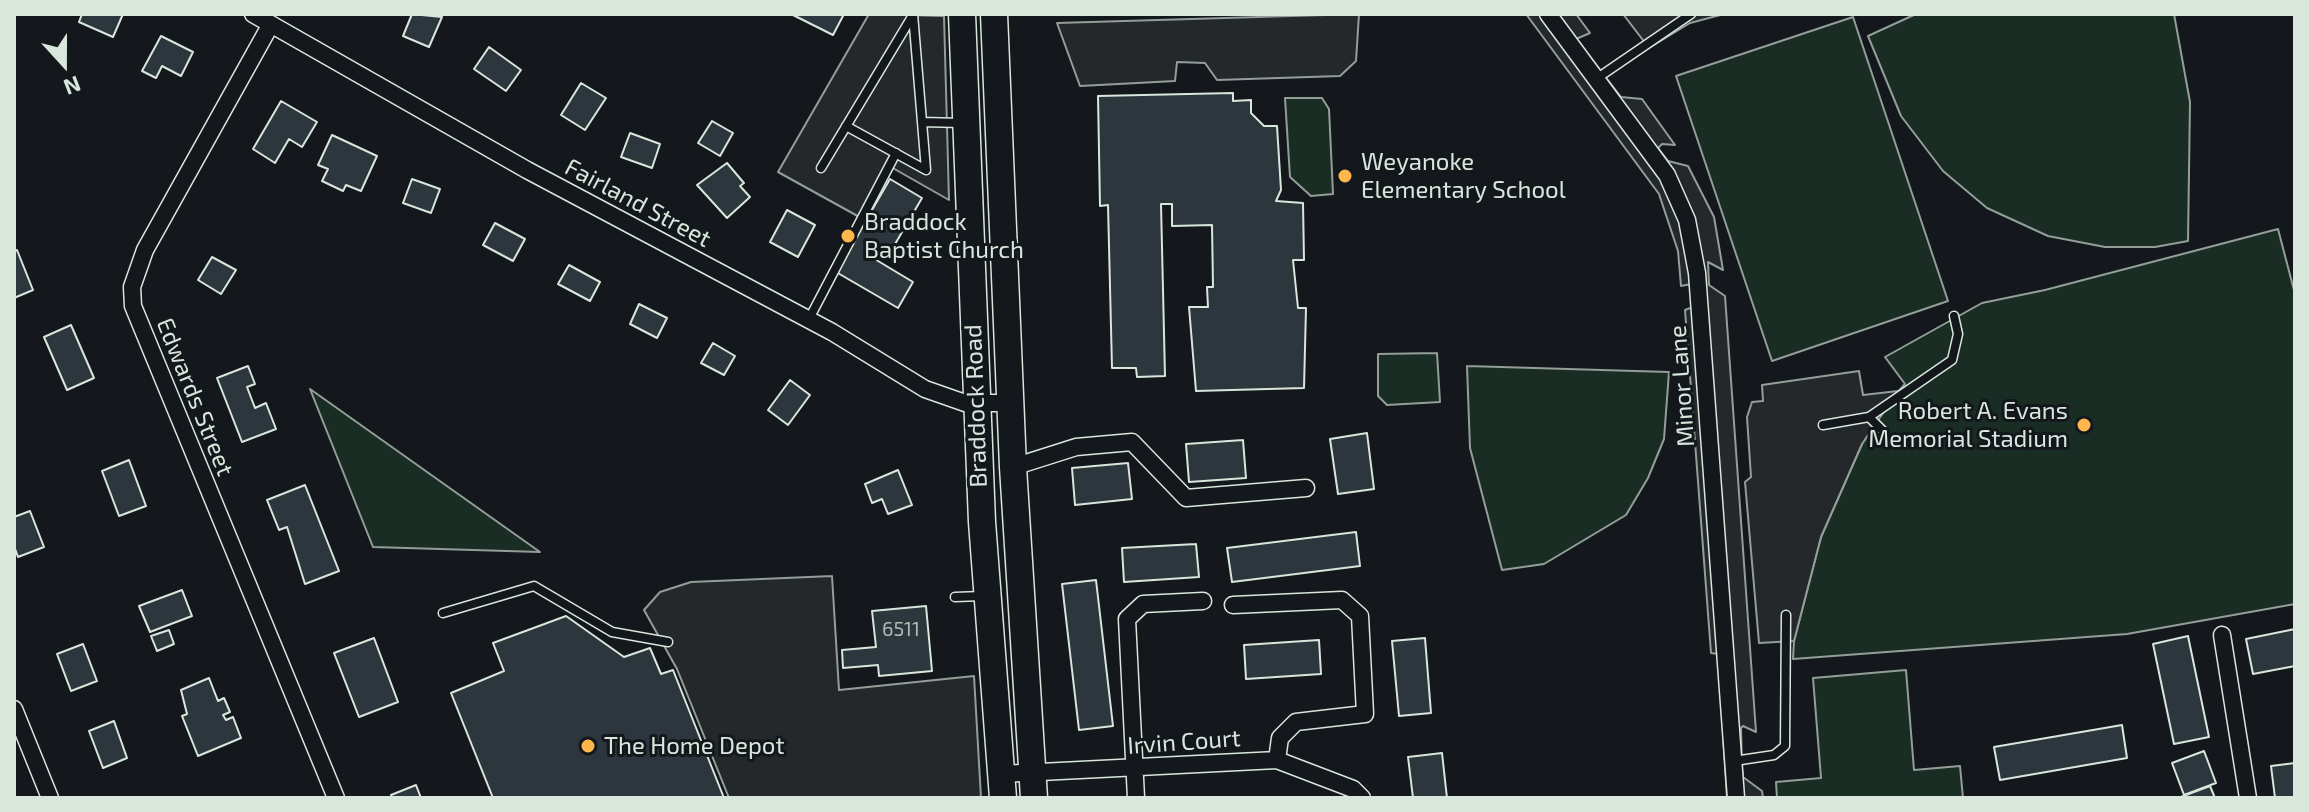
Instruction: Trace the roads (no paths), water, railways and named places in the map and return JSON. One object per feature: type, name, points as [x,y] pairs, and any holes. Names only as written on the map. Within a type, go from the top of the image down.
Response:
[{"type":"main road","name":"Braddock Road","points":[[962,14],[976,403],[1002,786]]},
{"type":"main road","name":"Braddock Road","points":[[994,14],[1013,467],[1033,786]]},
{"type":"street","name":"Fairland Street","points":[[253,14],[527,170],[809,320],[925,389],[943,397],[976,403],[1010,403]]},
{"type":"street","name":"Minor Lane","points":[[1548,14],[1667,175],[1687,220],[1697,273],[1736,798]]},
{"type":"street","name":"Edwards Street","points":[[271,24],[140,260],[132,287],[133,306],[336,798]]},
{"type":"street","points":[[1013,467],[1076,447],[1132,442],[1186,498],[1306,488]]},
{"type":"street","points":[[1233,605],[1342,600],[1360,616],[1365,714],[1296,722],[1280,738],[1277,760]]},
{"type":"street","points":[[1136,798],[1127,619],[1143,604],[1203,601]]},
{"type":"street","points":[[2222,635],[2248,798]]},
{"type":"street","points":[[14,709],[50,798]]},
{"type":"street","name":"Irvin Court","points":[[1002,786],[1033,786],[1134,769],[1277,760],[1353,789],[1362,798]]},
{"type":"lane","points":[[846,126],[926,170],[913,14]]},
{"type":"lane","points":[[821,168],[913,14]]},
{"type":"lane","points":[[1595,79],[1691,14]]},
{"type":"lane","points":[[922,122],[966,123]]},
{"type":"lane","points":[[809,320],[896,153]]},
{"type":"lane","points":[[1823,425],[1869,417],[1952,360],[1958,334],[1954,316]]},
{"type":"lane","points":[[1869,417],[1882,430]]},
{"type":"lane","points":[[443,613],[534,586],[612,632],[668,642]]},
{"type":"lane","points":[[955,597],[987,596]]},
{"type":"lane","points":[[1734,761],[1774,755],[1785,746],[1786,615]]},
{"type":"place","name":"Weyanoke Elementary School","points":[[1345,176]]},
{"type":"place","name":"Braddock Baptist Church","points":[[848,236]]},
{"type":"place","name":"Robert A. Evans Memorial Stadium","points":[[2084,425]]},
{"type":"place","name":"The Home Depot","points":[[588,746]]}]
